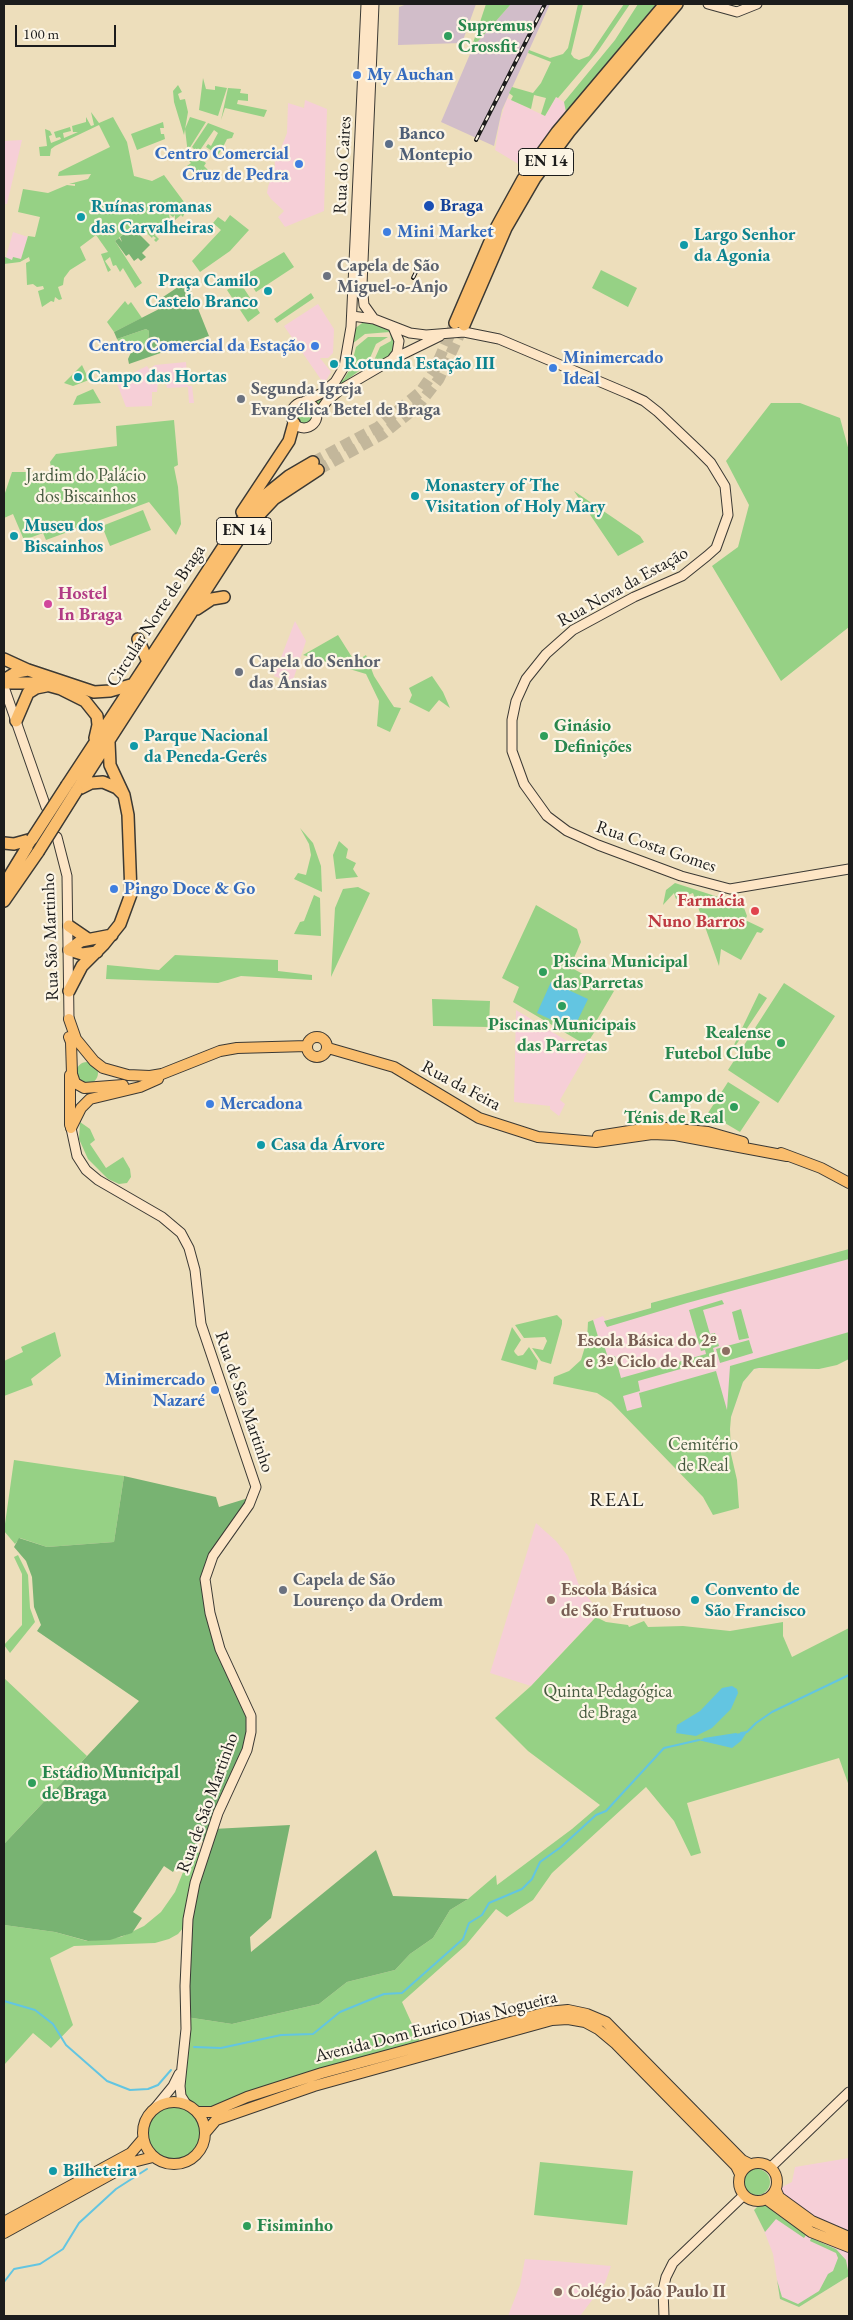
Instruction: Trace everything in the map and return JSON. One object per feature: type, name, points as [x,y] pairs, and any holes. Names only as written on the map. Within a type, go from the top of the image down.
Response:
[{"type":"highway","name":"EN 14","points":[[456,327],[495,230],[529,171],[557,132],[665,4]]},
{"type":"highway","name":"EN 14","points":[[456,327],[506,228],[535,178],[569,132],[676,4]]},
{"type":"highway","points":[[227,540],[247,503],[289,441],[294,424]]},
{"type":"highway","name":"Circular Norte de Braga","points":[[316,466],[253,520],[231,550],[109,740],[72,787],[93,744],[227,540],[262,497],[289,476],[316,466]]},
{"type":"highway","points":[[192,613],[205,602],[224,597]]},
{"type":"highway","points":[[138,639],[148,662]]},
{"type":"highway","points":[[4,659],[28,670],[94,692],[110,691],[134,684]]},
{"type":"highway","points":[[4,681],[17,672],[28,670]]},
{"type":"highway","points":[[4,681],[50,685],[85,700],[94,711],[98,725],[93,744]]},
{"type":"highway","points":[[16,721],[28,693],[36,688],[50,685]]},
{"type":"highway","points":[[69,950],[82,954],[112,934],[123,918],[131,894],[128,815],[124,795],[110,765],[109,740]]},
{"type":"highway","points":[[72,787],[103,782],[117,788],[124,795]]},
{"type":"highway","name":"EN 14","points":[[4,885],[32,839],[72,787]]},
{"type":"highway","name":"EN 14","points":[[4,901],[38,852],[72,787]]},
{"type":"highway","points":[[4,843],[14,844],[32,839]]},
{"type":"highway","points":[[68,926],[96,943]]},
{"type":"highway","points":[[70,991],[78,971],[96,943]]},
{"type":"main road","name":"Rua São Martinho","points":[[69,1019],[72,1120]]},
{"type":"main road","points":[[69,1019],[76,1039],[96,1062],[101,1073],[78,1106],[72,1120]]},
{"type":"main road","points":[[318,1036],[324,1039],[328,1048],[323,1055],[318,1057],[309,1052],[307,1046],[309,1040],[318,1036]]},
{"type":"main road","name":"Rua São Martinho","points":[[69,1037],[72,1069]]},
{"type":"main road","points":[[72,1120],[90,1099],[140,1087],[220,1051],[237,1048],[307,1046]]},
{"type":"main road","name":"Rua da Feira","points":[[328,1048],[394,1067],[462,1109],[484,1120],[538,1137],[596,1142],[652,1134],[691,1133],[787,1156],[821,1168],[849,1183]]},
{"type":"main road","points":[[72,1120],[72,1069],[79,1062],[96,1062],[116,1073],[150,1076],[186,1065]]},
{"type":"main road","points":[[73,1080],[79,1086],[92,1087],[151,1081]]},
{"type":"main road","name":"Avenida Dom Eurico Dias Nogueira","points":[[197,2112],[212,2112],[247,2097],[322,2073],[547,2012],[568,2010],[587,2014],[606,2022],[742,2160],[750,2164]]},
{"type":"main road","name":"Avenida Dom Eurico Dias Nogueira","points":[[205,2133],[216,2120],[314,2086],[552,2020],[568,2019],[585,2022],[598,2029],[616,2044],[736,2166],[740,2174]]},
{"type":"main road","points":[[4,2222],[132,2153],[142,2139],[144,2121],[155,2108],[170,2102],[186,2104],[197,2112],[203,2122],[205,2133],[200,2150],[189,2161],[169,2164],[153,2157],[142,2139]]},
{"type":"main road","points":[[4,2233],[133,2162],[153,2157]]},
{"type":"main road","points":[[776,2190],[766,2199],[754,2201],[744,2195],[739,2186],[740,2174],[750,2164],[761,2162],[771,2167],[777,2178],[776,2190],[779,2197],[812,2221],[849,2237]]},
{"type":"main road","points":[[766,2199],[811,2232],[849,2247]]},
{"type":"street","name":"Rua do Caires","points":[[303,402],[322,393],[335,382],[344,367],[351,327],[366,4]]},
{"type":"street","name":"Rua do Caires","points":[[371,318],[364,305],[362,285],[374,4]]},
{"type":"street","points":[[708,4],[737,12],[758,4]]},
{"type":"street","name":"Rua Nova da Estação","points":[[352,316],[371,318],[392,327],[420,334],[456,327],[500,339],[644,401],[711,463],[724,486],[728,515],[716,548],[682,576],[634,597],[573,630],[546,654],[526,678],[516,701],[512,720],[512,751],[524,784],[547,816]]},
{"type":"street","points":[[351,327],[358,321],[371,318]]},
{"type":"street","points":[[392,327],[399,341],[397,353],[393,359]]},
{"type":"street","name":"Rua Nova da Estação","points":[[317,415],[327,401],[340,390],[393,359],[456,327]]},
{"type":"street","points":[[303,402],[315,407],[317,415],[313,425],[308,428],[298,427],[294,424],[291,411],[296,404],[303,402]]},
{"type":"street","points":[[4,687],[46,807]]},
{"type":"street","name":"Rua Costa Gomes","points":[[547,816],[567,831],[598,845],[716,886],[730,888],[751,887],[849,869]]},
{"type":"street","name":"Rua São Martinho","points":[[57,837],[66,867],[70,991],[69,1019]]},
{"type":"street","name":"Rua de São Martinho","points":[[72,1120],[77,1156],[86,1170],[98,1180],[162,1217],[181,1233],[189,1248],[194,1270],[201,1324],[256,1487],[249,1505],[213,1556],[205,1579],[210,1613],[220,1649],[250,1716],[251,1732],[247,1750],[218,1813],[188,1919],[186,2029],[181,2069],[181,2096],[186,2104]]},
{"type":"street","name":"Rua de São Martinho","points":[[155,2108],[173,2086],[181,2069]]},
{"type":"street","points":[[771,2167],[849,2092]]},
{"type":"street","points":[[664,2316],[663,2290],[666,2277],[673,2263],[744,2195]]},
{"type":"shaded area","points":[[407,4],[476,4],[462,43],[398,45],[399,7]]},
{"type":"shaded area","points":[[511,4],[550,4],[502,110],[494,146],[441,122],[473,47]]},
{"type":"shaded area","points":[[556,97],[564,102],[566,112],[525,168],[495,150],[500,121],[507,98],[545,116]]},
{"type":"shaded area","name":"Centro Comercial Cruz de Pedra","points":[[305,100],[327,109],[324,211],[285,227],[278,217],[284,211],[267,193],[275,166],[274,153],[279,153],[287,133],[288,103],[304,108]]},
{"type":"shaded area","points":[[22,140],[7,204],[4,204],[4,141]]},
{"type":"shaded area","points":[[13,232],[28,237],[21,259],[4,264]]},
{"type":"shaded area","name":"Centro Comercial da Estação","points":[[318,304],[334,329],[333,353],[328,358],[320,358],[331,372],[324,384],[284,326]]},
{"type":"shaded area","points":[[186,362],[188,386],[192,386],[194,403],[189,403],[188,387],[167,388],[166,382],[158,382],[157,392],[152,392],[152,406],[126,407],[116,381],[147,366],[149,369],[155,365]]},
{"type":"shaded area","points":[[295,621],[306,641],[292,683],[274,676]]},
{"type":"shaded area","points":[[516,1010],[587,1053],[560,1100],[565,1104],[559,1116],[550,1109],[550,1106],[514,1102]]},
{"type":"shaded area","name":"Escola Básica do 2º e 3º Ciclo de Real","points":[[849,1249],[849,1359],[819,1369],[778,1367],[754,1369],[743,1382],[731,1417],[650,1441],[611,1402],[593,1320],[603,1316],[605,1320],[651,1308],[651,1303]]},
{"type":"shaded area","name":"Escola Básica de São Frutuoso","points":[[536,1523],[556,1541],[568,1556],[580,1588],[600,1612],[531,1686],[490,1673]]},
{"type":"shaded area","points":[[849,2158],[849,2237],[812,2221],[776,2190],[792,2182],[795,2167]]},
{"type":"shaded area","points":[[766,2199],[796,2223],[849,2247],[849,2276],[799,2307],[780,2299],[773,2254],[754,2210]]},
{"type":"shaded area","name":"Colégio João Paulo II","points":[[525,2259],[611,2266],[605,2283],[580,2316],[508,2316],[520,2285]]},
{"type":"green space","points":[[486,4],[511,4],[473,47],[472,46]]},
{"type":"green space","points":[[578,4],[583,4],[571,54],[579,60],[589,56],[624,4],[630,4],[598,51],[558,98],[556,97],[545,116],[541,114],[546,98],[534,95],[531,109],[511,100],[513,96],[509,93],[512,87],[533,93],[541,83],[551,62],[528,53],[529,50],[550,58],[563,54],[568,48]]},
{"type":"green space","points":[[638,4],[656,4],[566,112],[564,102],[615,40]]},
{"type":"green space","points":[[203,78],[206,89],[215,90],[215,86],[227,88],[218,116],[199,110]]},
{"type":"green space","points":[[178,85],[182,92],[178,94],[180,100],[185,99],[188,112],[184,135],[174,102],[173,91]]},
{"type":"green space","points":[[228,88],[241,89],[240,93],[248,94],[248,101],[238,100],[237,104],[267,110],[264,117],[225,108],[221,120]]},
{"type":"green space","points":[[91,112],[99,123],[113,117],[127,142],[134,176],[152,181],[164,175],[187,206],[183,217],[181,215],[175,220],[175,215],[173,217],[169,214],[170,220],[167,223],[172,228],[166,234],[161,229],[155,235],[159,239],[156,242],[154,240],[156,238],[153,236],[152,238],[137,223],[115,241],[142,283],[135,288],[123,268],[120,272],[116,265],[113,266],[110,257],[105,261],[111,270],[108,272],[101,254],[108,252],[96,235],[80,247],[86,260],[70,270],[64,278],[63,285],[58,287],[62,299],[59,300],[55,297],[54,302],[51,301],[42,307],[38,291],[44,289],[43,286],[27,285],[26,263],[30,261],[29,257],[20,262],[4,264],[5,257],[12,260],[13,257],[21,259],[28,236],[35,237],[40,217],[18,212],[23,189],[48,193],[67,185],[75,186],[75,184],[69,184],[88,179],[91,174],[58,176],[59,172],[110,147],[99,125],[55,146],[51,149],[50,156],[40,156],[39,147],[47,146],[45,129],[50,131],[52,135],[49,136],[51,143],[61,139],[60,137],[56,138],[54,132],[70,127],[71,131],[63,133],[64,138],[78,132],[73,132],[72,126],[86,122],[86,117],[91,126],[94,125]]},
{"type":"green space","points":[[190,117],[206,122],[189,149],[193,152],[191,156],[188,154],[185,129]]},
{"type":"green space","points":[[163,122],[164,128],[160,128],[161,134],[164,134],[165,139],[137,150],[131,134]]},
{"type":"green space","points":[[208,123],[234,133],[232,138],[227,139],[223,147],[218,146],[222,149],[218,155],[206,147],[208,144],[211,146],[218,133],[214,130],[198,153],[192,147]]},
{"type":"green space","points":[[193,153],[206,163],[204,166],[208,170],[199,179],[187,166],[191,163],[189,161]]},
{"type":"green space","points":[[230,215],[249,230],[230,251],[200,272],[192,261],[221,230],[213,223],[218,217],[225,222]]},
{"type":"green space","points":[[134,229],[150,245],[142,253],[146,257],[141,261],[138,258],[134,261],[129,254],[126,256],[115,241],[119,238],[122,242],[120,237],[129,230]]},
{"type":"green space","points":[[284,252],[294,267],[256,292],[245,275]]},
{"type":"green space","points":[[601,270],[637,288],[628,307],[592,288]]},
{"type":"green space","points":[[187,281],[209,336],[129,364],[128,359],[133,348],[145,346],[148,343],[149,331],[146,329],[117,339],[114,332],[161,308],[157,301]]},
{"type":"green space","points":[[237,283],[238,286],[241,284],[260,313],[248,322],[227,290]]},
{"type":"green space","points":[[311,293],[314,298],[277,323],[274,319]]},
{"type":"green space","points":[[125,301],[128,305],[131,302],[142,318],[114,332],[107,322]]},
{"type":"green space","points":[[365,321],[391,330],[396,338],[393,353],[371,367],[380,347],[391,341],[390,332],[365,334],[352,344],[354,329]]},
{"type":"green space","points":[[146,329],[149,331],[148,343],[145,346],[133,348],[130,353],[125,349],[125,344],[120,343],[117,339]]},
{"type":"green space","points":[[368,337],[388,337],[376,344],[367,365],[332,391],[317,406],[315,401],[344,379],[351,367],[356,347]]},
{"type":"green space","points":[[82,365],[89,380],[73,386],[64,383]]},
{"type":"green space","points":[[93,389],[101,403],[73,405],[77,396]]},
{"type":"green space","points":[[771,403],[800,403],[840,418],[849,451],[849,627],[781,681],[712,566],[738,547],[749,505],[726,461]]},
{"type":"green space","points":[[304,405],[311,408],[314,415],[311,422],[304,425],[297,422],[294,415],[297,408]]},
{"type":"green space","name":"Jardim do Palácio dos Biscainhos","points":[[174,420],[178,465],[174,467],[178,487],[181,524],[176,535],[149,502],[46,540],[43,533],[24,540],[13,514],[4,518],[4,496],[12,472],[52,472],[50,462],[56,454],[117,446],[116,426]]},
{"type":"green space","points":[[574,491],[640,536],[644,542],[618,556]]},
{"type":"green space","points":[[143,510],[151,530],[110,546],[102,526]]},
{"type":"green space","points":[[338,635],[355,662],[366,655],[374,676],[388,698],[394,707],[401,708],[390,732],[377,726],[379,701],[366,674],[303,655]]},
{"type":"green space","points":[[432,676],[443,692],[450,708],[439,700],[429,712],[409,702],[412,695],[409,688]]},
{"type":"green space","points":[[300,828],[313,843],[321,866],[322,892],[294,879],[298,873],[306,875],[311,855],[309,844]]},
{"type":"green space","points":[[339,841],[348,849],[346,858],[356,863],[353,869],[358,877],[336,879],[333,855]]},
{"type":"green space","points":[[675,883],[743,905],[747,916],[745,920],[764,929],[761,933],[757,932],[741,960],[721,949],[719,966],[693,893],[676,899],[674,893],[663,905],[666,890]]},
{"type":"green space","points":[[358,887],[370,893],[331,977],[335,908],[343,889]]},
{"type":"green space","points":[[314,895],[320,898],[321,936],[294,934],[300,922],[304,921]]},
{"type":"green space","name":"Piscina Municipal das Parretas","points":[[536,905],[577,929],[581,942],[570,967],[614,991],[594,1025],[597,1028],[586,1045],[513,1002],[519,987],[502,978]]},
{"type":"green space","points":[[175,955],[278,960],[278,971],[312,975],[312,980],[241,976],[218,983],[106,979],[107,965],[159,970]]},
{"type":"green space","name":"Realense Futebol Clube","points":[[784,983],[835,1016],[778,1103],[728,1070]]},
{"type":"green space","points":[[759,993],[767,998],[734,1048],[733,1047]]},
{"type":"green space","points":[[432,999],[490,1001],[489,1027],[433,1026]]},
{"type":"green space","points":[[87,1062],[97,1069],[98,1073],[91,1083],[87,1084],[77,1077],[76,1073],[83,1063]]},
{"type":"green space","name":"Campo de Ténis de Real","points":[[728,1082],[760,1102],[740,1132],[708,1113]]},
{"type":"green space","points":[[80,1122],[90,1129],[95,1140],[90,1144],[106,1168],[123,1157],[130,1169],[131,1177],[127,1183],[119,1184],[108,1179],[88,1159],[79,1139]]},
{"type":"green space","points":[[849,1249],[849,1259],[607,1327],[604,1321],[651,1308],[651,1303]]},
{"type":"green space","name":"Cemitério de Real","points":[[722,1300],[724,1304],[703,1310],[710,1334],[715,1333],[719,1346],[713,1348],[716,1359],[638,1381],[640,1391],[623,1396],[627,1411],[642,1407],[639,1393],[716,1371],[727,1410],[730,1366],[849,1332],[849,1359],[837,1365],[819,1369],[754,1369],[743,1382],[731,1417],[731,1454],[737,1480],[739,1508],[713,1515],[703,1497],[611,1402],[597,1393],[553,1384],[554,1377],[569,1371],[581,1360],[587,1340],[588,1322],[593,1320],[600,1343],[603,1342],[608,1358],[615,1356],[621,1378],[706,1354],[705,1350],[701,1351],[689,1310]]},
{"type":"green space","points":[[741,1309],[749,1338],[739,1340],[732,1312]]},
{"type":"green space","points":[[557,1315],[562,1320],[562,1324],[551,1364],[541,1361],[532,1348],[543,1350],[547,1341],[545,1337],[524,1338],[515,1325]]},
{"type":"green space","points":[[512,1327],[521,1340],[514,1351],[515,1353],[518,1356],[523,1355],[529,1347],[538,1361],[536,1370],[501,1360]]},
{"type":"green space","points":[[55,1332],[61,1356],[31,1379],[33,1385],[4,1396],[4,1361],[23,1352],[21,1347]]},
{"type":"green space","points":[[749,1340],[753,1353],[720,1363],[716,1349]]},
{"type":"green space","points":[[14,1460],[124,1476],[114,1542],[47,1547],[20,1538],[15,1544],[4,1531]]},
{"type":"green space","points":[[124,1476],[216,1497],[219,1507],[255,1496],[219,1546],[205,1579],[210,1613],[244,1700],[251,1732],[213,1829],[290,1825],[271,1918],[250,1937],[251,1952],[376,1850],[393,1896],[468,1899],[450,1910],[433,1938],[410,1954],[395,1970],[347,1982],[319,2004],[232,2024],[186,2017],[188,1919],[209,1839],[199,1842],[187,1853],[183,1862],[180,1860],[173,1872],[164,1866],[133,1912],[142,1918],[132,1933],[110,1940],[88,1941],[55,1932],[4,1925],[4,1844],[139,1701],[37,1631],[41,1625],[34,1607],[32,1577],[26,1561],[14,1547],[19,1538],[47,1547],[114,1542]]},
{"type":"green space","points":[[18,1555],[28,1575],[30,1608],[35,1622],[10,1653],[4,1645],[22,1625],[22,1574],[14,1557]]},
{"type":"green space","name":"Quinta Pedagógica de Braga","points":[[596,1617],[606,1622],[628,1625],[629,1627],[644,1621],[648,1627],[683,1626],[730,1631],[783,1622],[783,1636],[792,1657],[849,1628],[849,1786],[839,1758],[687,1803],[701,1853],[691,1856],[674,1821],[646,1787],[552,1873],[533,1900],[507,1917],[496,1909],[466,1945],[402,2002],[422,2046],[197,2112],[186,2104],[181,2069],[186,2017],[232,2024],[319,2004],[347,1982],[395,1970],[410,1954],[433,1938],[450,1910],[468,1899],[496,1875],[497,1885],[572,1829],[600,1805],[528,1751],[495,1718],[531,1686]]},
{"type":"green space","name":"Estádio Municipal de Braga","points":[[4,1678],[87,1756],[4,1844]]},
{"type":"green space","points":[[197,1851],[201,1855],[184,1927],[178,1934],[155,1943],[74,1946],[50,1958],[73,2025],[51,2048],[33,2033],[4,2065],[4,1925],[55,1932],[87,1941],[121,1937],[144,1926],[161,1912],[175,1892],[190,1855]]},
{"type":"green space","points":[[174,2106],[189,2111],[197,2119],[202,2134],[197,2149],[189,2157],[174,2162],[159,2157],[151,2149],[146,2134],[151,2119],[159,2111]]},
{"type":"green space","points":[[540,2162],[633,2171],[627,2225],[534,2215]]},
{"type":"green space","points":[[757,2169],[766,2173],[770,2182],[766,2191],[757,2195],[748,2191],[744,2182],[748,2173]]},
{"type":"green space","points":[[759,2205],[766,2206],[806,2235],[804,2238],[776,2219],[765,2232],[754,2210]]},
{"type":"green space","points":[[811,2238],[836,2249],[846,2260],[849,2276],[799,2307],[780,2299],[777,2280],[782,2297],[798,2304],[819,2291],[828,2274],[833,2271],[838,2258],[836,2253],[810,2241]]},
{"type":"water","name":"Piscinas Municipais das Parretas","points":[[551,982],[588,999],[573,1030],[537,1013]]},
{"type":"water","points":[[732,1686],[737,1689],[738,1693],[731,1709],[712,1728],[696,1736],[676,1733],[677,1725],[700,1711],[722,1688]]},
{"type":"water","points":[[747,1732],[741,1741],[732,1748],[698,1740]]},
{"type":"waterway","points":[[741,1733],[747,1732],[772,1712],[849,1675]]},
{"type":"waterway","points":[[704,1739],[736,1734]]},
{"type":"waterway","points":[[194,2047],[221,2048],[281,2035],[313,2034],[340,2012],[384,1994],[402,1993],[463,1939],[469,1923],[482,1915],[489,1903],[522,1889],[532,1879],[540,1862],[561,1847],[596,1815],[606,1811],[664,1748],[699,1740]]},
{"type":"waterway","points":[[4,2001],[35,2010],[53,2024],[66,2045],[107,2081],[130,2090],[148,2089],[158,2085],[171,2070]]},
{"type":"waterway","points":[[4,2282],[14,2269],[40,2264],[63,2249],[79,2223],[116,2189],[147,2169]]},
{"type":"tunnel","points":[[313,462],[378,427],[420,392],[432,375],[454,325]]},
{"type":"tunnel","points":[[318,470],[383,434],[417,407],[439,379],[464,325]]},
{"type":"railway","points":[[476,140],[545,4]]},
{"type":"railway","points":[[413,278],[418,268]]},
{"type":"place","name":"Supremus Crossfit","points":[[448,36]]},
{"type":"place","name":"My Auchan","points":[[357,75]]},
{"type":"place","name":"Banco Montepio","points":[[389,144]]},
{"type":"place","name":"Centro Comercial Cruz de Pedra","points":[[299,164]]},
{"type":"place","name":"Braga","points":[[429,206]]},
{"type":"place","name":"Ruínas romanas das Carvalheiras","points":[[81,217]]},
{"type":"place","name":"Mini Market","points":[[387,232]]},
{"type":"place","name":"Largo Senhor da Agonia","points":[[684,245]]},
{"type":"place","name":"Capela de São Miguel-o-Anjo","points":[[327,276]]},
{"type":"place","name":"Praça Camilo Castelo Branco","points":[[268,291]]},
{"type":"place","name":"Centro Comercial da Estação","points":[[315,346]]},
{"type":"place","name":"Rotunda Estação III","points":[[334,364]]},
{"type":"place","name":"Minimercado Ideal","points":[[553,368]]},
{"type":"place","name":"Campo das Hortas","points":[[78,377]]},
{"type":"place","name":"Segunda Igreja Evangélica Betel de Braga","points":[[241,399]]},
{"type":"place","name":"Monastery of The Visitation of Holy Mary","points":[[415,496]]},
{"type":"place","name":"Museu dos Biscainhos","points":[[14,536]]},
{"type":"place","name":"Hostel In Braga","points":[[48,604]]},
{"type":"place","name":"Capela do Senhor das Ânsias","points":[[239,672]]},
{"type":"place","name":"Ginásio Definições","points":[[544,736]]},
{"type":"place","name":"Parque Nacional da Peneda-Gerês","points":[[134,746]]},
{"type":"place","name":"Pingo Doce & Go","points":[[114,889]]},
{"type":"place","name":"Farmácia Nuno Barros","points":[[755,911]]},
{"type":"place","name":"Piscina Municipal das Parretas","points":[[543,972]]},
{"type":"place","name":"Piscinas Municipais das Parretas","points":[[562,1006]]},
{"type":"place","name":"Realense Futebol Clube","points":[[781,1043]]},
{"type":"place","name":"Mercadona","points":[[210,1104]]},
{"type":"place","name":"Campo de Ténis de Real","points":[[734,1107]]},
{"type":"place","name":"Casa da Árvore","points":[[261,1145]]},
{"type":"place","name":"Escola Básica do 2º e 3º Ciclo de Real","points":[[726,1351]]},
{"type":"place","name":"Minimercado Nazaré","points":[[215,1390]]},
{"type":"place","name":"Capela de São Lourenço da Ordem","points":[[283,1590]]},
{"type":"place","name":"Escola Básica de São Frutuoso","points":[[551,1600]]},
{"type":"place","name":"Convento de São Francisco","points":[[695,1600]]},
{"type":"place","name":"Estádio Municipal de Braga","points":[[32,1783]]},
{"type":"place","name":"Bilheteira","points":[[53,2171]]},
{"type":"place","name":"Fisiminho","points":[[247,2226]]},
{"type":"place","name":"Colégio João Paulo II","points":[[558,2292]]},
{"type":"district","name":"REAL","points":[[617,1501]]}]
